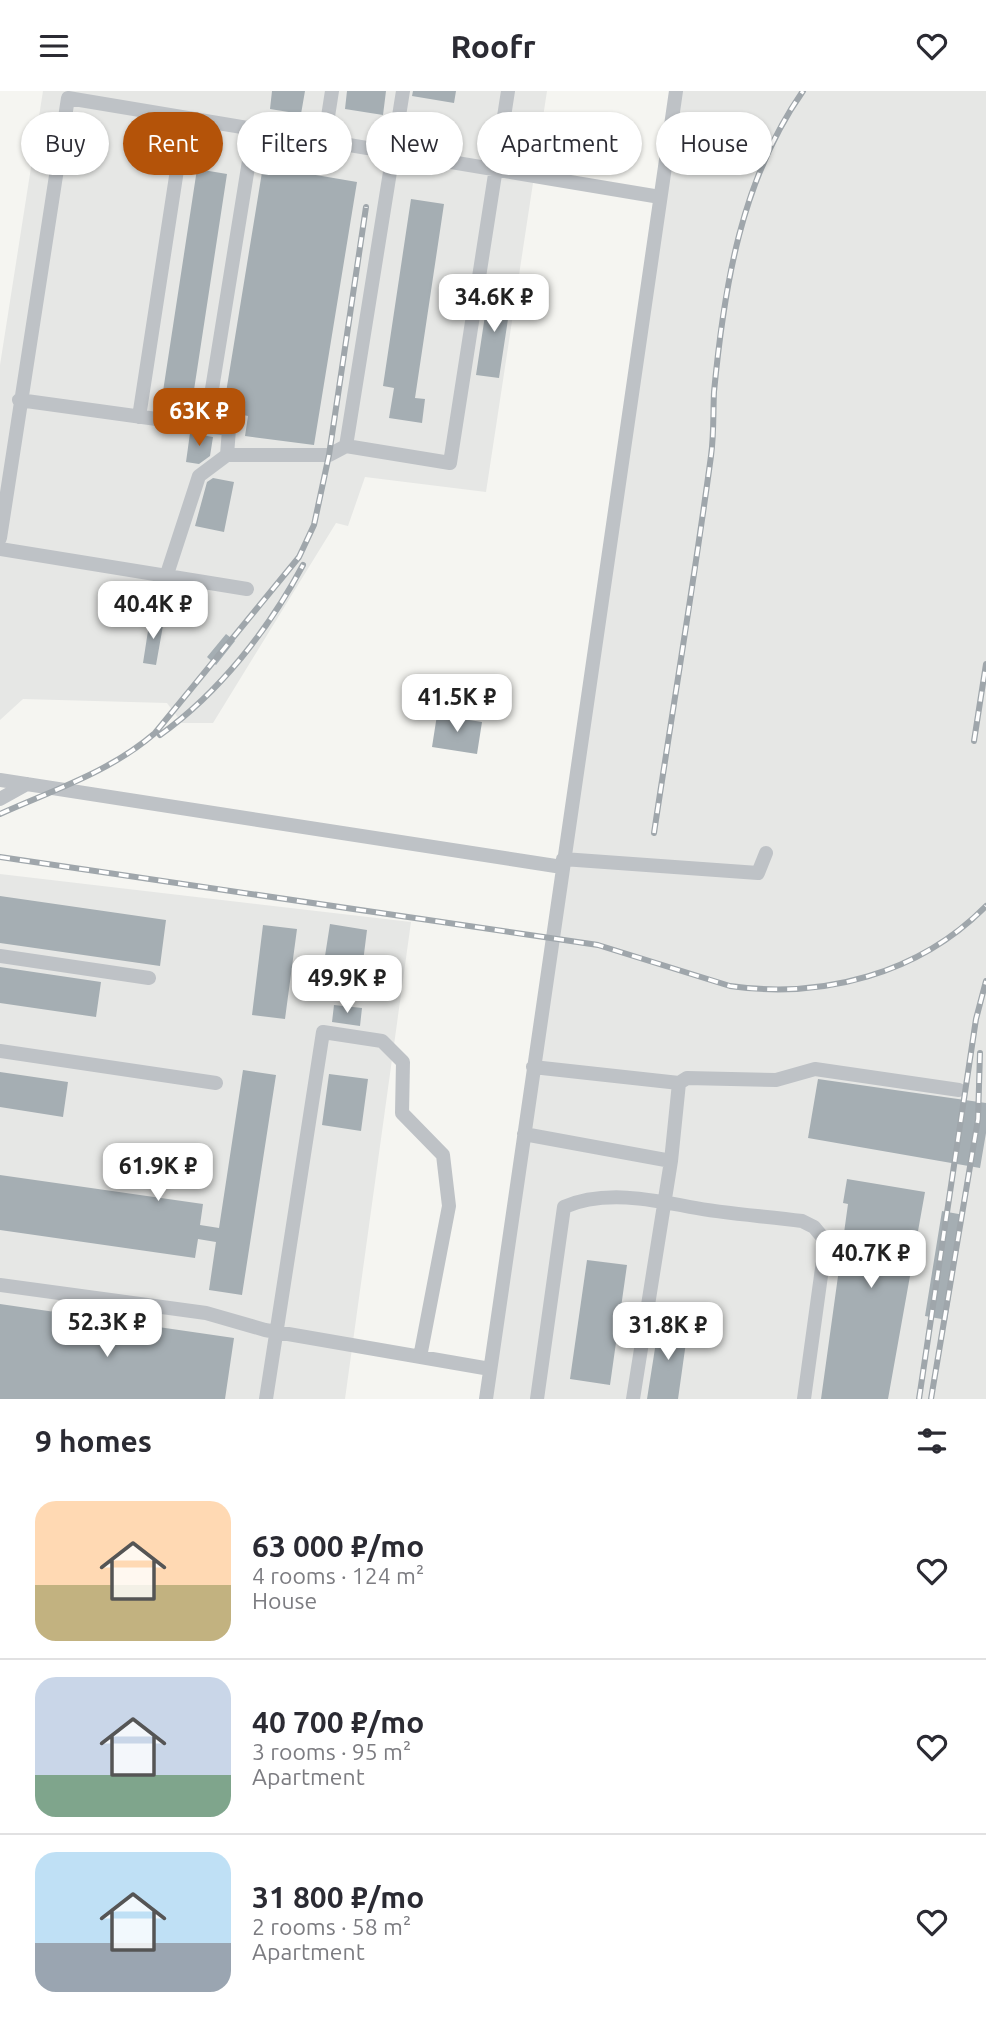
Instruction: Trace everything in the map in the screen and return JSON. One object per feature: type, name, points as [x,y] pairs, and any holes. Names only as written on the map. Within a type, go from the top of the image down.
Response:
[{"type":"street","points":[[329,112],[332,91]]},
{"type":"street","points":[[400,112],[404,91]]},
{"type":"street","points":[[505,112],[508,91]]},
{"type":"street","points":[[486,1399],[676,91]]},
{"type":"street","points":[[0,538],[19,400],[68,95],[154,112]]},
{"type":"street","points":[[139,417],[176,175]]},
{"type":"street","points":[[206,426],[247,175]]},
{"type":"street","points":[[346,446],[390,175]]},
{"type":"street","points":[[167,575],[199,476],[228,455],[329,455],[346,446],[450,463],[495,175]]},
{"type":"street","points":[[521,175],[660,197]]},
{"type":"street","points":[[19,400],[229,429],[228,455]]},
{"type":"street","points":[[0,549],[247,589]]},
{"type":"street","points":[[0,780],[562,863],[758,873],[766,853]]},
{"type":"street","points":[[0,799],[27,784]]},
{"type":"street","points":[[0,956],[149,978]]},
{"type":"street","points":[[266,1399],[323,1032],[382,1041],[403,1062],[402,1113],[443,1155],[449,1206],[421,1357]]},
{"type":"street","points":[[0,1051],[216,1083]]},
{"type":"street","points":[[533,1067],[679,1083],[687,1078],[775,1080],[815,1069],[959,1090]]},
{"type":"street","points":[[633,1399],[671,1161],[679,1083]]},
{"type":"street","points":[[524,1134],[671,1161]]},
{"type":"street","points":[[537,1399],[564,1207],[585,1198],[664,1200],[690,1207],[803,1221],[814,1227],[824,1239],[804,1399]]},
{"type":"street","points":[[0,1285],[206,1313],[277,1332],[490,1369]]},
{"type":"shaded area","points":[[43,91],[547,91],[544,112],[477,112],[477,175],[534,175],[486,492],[365,477],[348,526],[336,523],[213,723],[182,723],[167,703],[23,699],[0,720],[0,365],[30,175],[109,175],[109,112],[40,112]]},
{"type":"shaded area","points":[[676,91],[986,91],[986,1399],[487,1399],[664,175],[772,175],[772,112],[673,112]]},
{"type":"shaded area","points":[[0,874],[411,922],[345,1399],[0,1399]]},
{"type":"building","points":[[272,91],[305,91],[301,112],[270,109]]},
{"type":"building","points":[[347,91],[386,91],[383,112],[345,109]]},
{"type":"building","points":[[413,91],[456,91],[454,103],[412,96]]},
{"type":"building","points":[[227,174],[192,403],[162,398],[196,175]]},
{"type":"building","points":[[262,175],[316,175],[357,182],[314,445],[245,436],[248,416],[223,411]]},
{"type":"building","points":[[411,199],[444,204],[415,398],[425,399],[422,423],[389,418],[394,388],[383,386]]},
{"type":"building","points":[[489,289],[512,293],[499,378],[476,375]]},
{"type":"building","points":[[190,433],[213,437],[210,456],[199,464],[186,462]]},
{"type":"building","points":[[213,478],[234,482],[224,532],[195,526],[207,482]]},
{"type":"building","points":[[150,618],[164,620],[156,665],[143,663]]},
{"type":"building","points":[[226,634],[235,641],[216,665],[207,657]]},
{"type":"building","points":[[437,715],[482,722],[477,754],[432,747]]},
{"type":"building","points":[[0,896],[166,920],[160,966],[0,943]]},
{"type":"building","points":[[330,924],[367,930],[363,962],[325,956]]},
{"type":"building","points":[[263,925],[297,929],[285,1019],[252,1015]]},
{"type":"building","points":[[0,967],[101,982],[96,1017],[0,1003]]},
{"type":"building","points":[[334,1005],[362,1008],[360,1026],[332,1022]]},
{"type":"building","points":[[243,1070],[276,1075],[242,1295],[209,1290],[216,1242],[198,1239],[195,1258],[0,1230],[0,1175],[203,1204],[200,1225],[219,1228]]},
{"type":"building","points":[[0,1072],[68,1082],[63,1117],[0,1107]]},
{"type":"building","points":[[329,1074],[368,1079],[361,1131],[322,1125]]},
{"type":"building","points":[[818,1079],[986,1103],[986,1133],[980,1168],[808,1138]]},
{"type":"building","points":[[847,1179],[925,1192],[888,1399],[821,1399],[848,1204],[843,1203]]},
{"type":"building","points":[[942,1211],[964,1215],[947,1320],[925,1316]]},
{"type":"building","points":[[587,1260],[627,1265],[610,1385],[570,1379]]},
{"type":"building","points":[[0,1304],[234,1338],[225,1399],[0,1399]]},
{"type":"building","points":[[659,1323],[688,1328],[678,1399],[647,1399]]},
{"type":"railway","points":[[654,833],[711,456],[718,353],[730,274],[750,198],[764,161],[803,91]]},
{"type":"railway","points":[[0,814],[100,769],[138,747],[155,733],[299,557],[314,525],[329,455],[366,207]]},
{"type":"railway","points":[[160,735],[202,700],[241,658],[275,613],[303,565]]},
{"type":"railway","points":[[974,741],[986,664]]},
{"type":"railway","points":[[0,857],[598,945],[730,986],[765,989],[800,989],[834,984],[900,965],[931,949],[960,929],[986,906]]},
{"type":"railway","points":[[919,1399],[976,1019],[986,981]]},
{"type":"railway","points":[[931,1399],[978,1119],[980,1053]]}]
